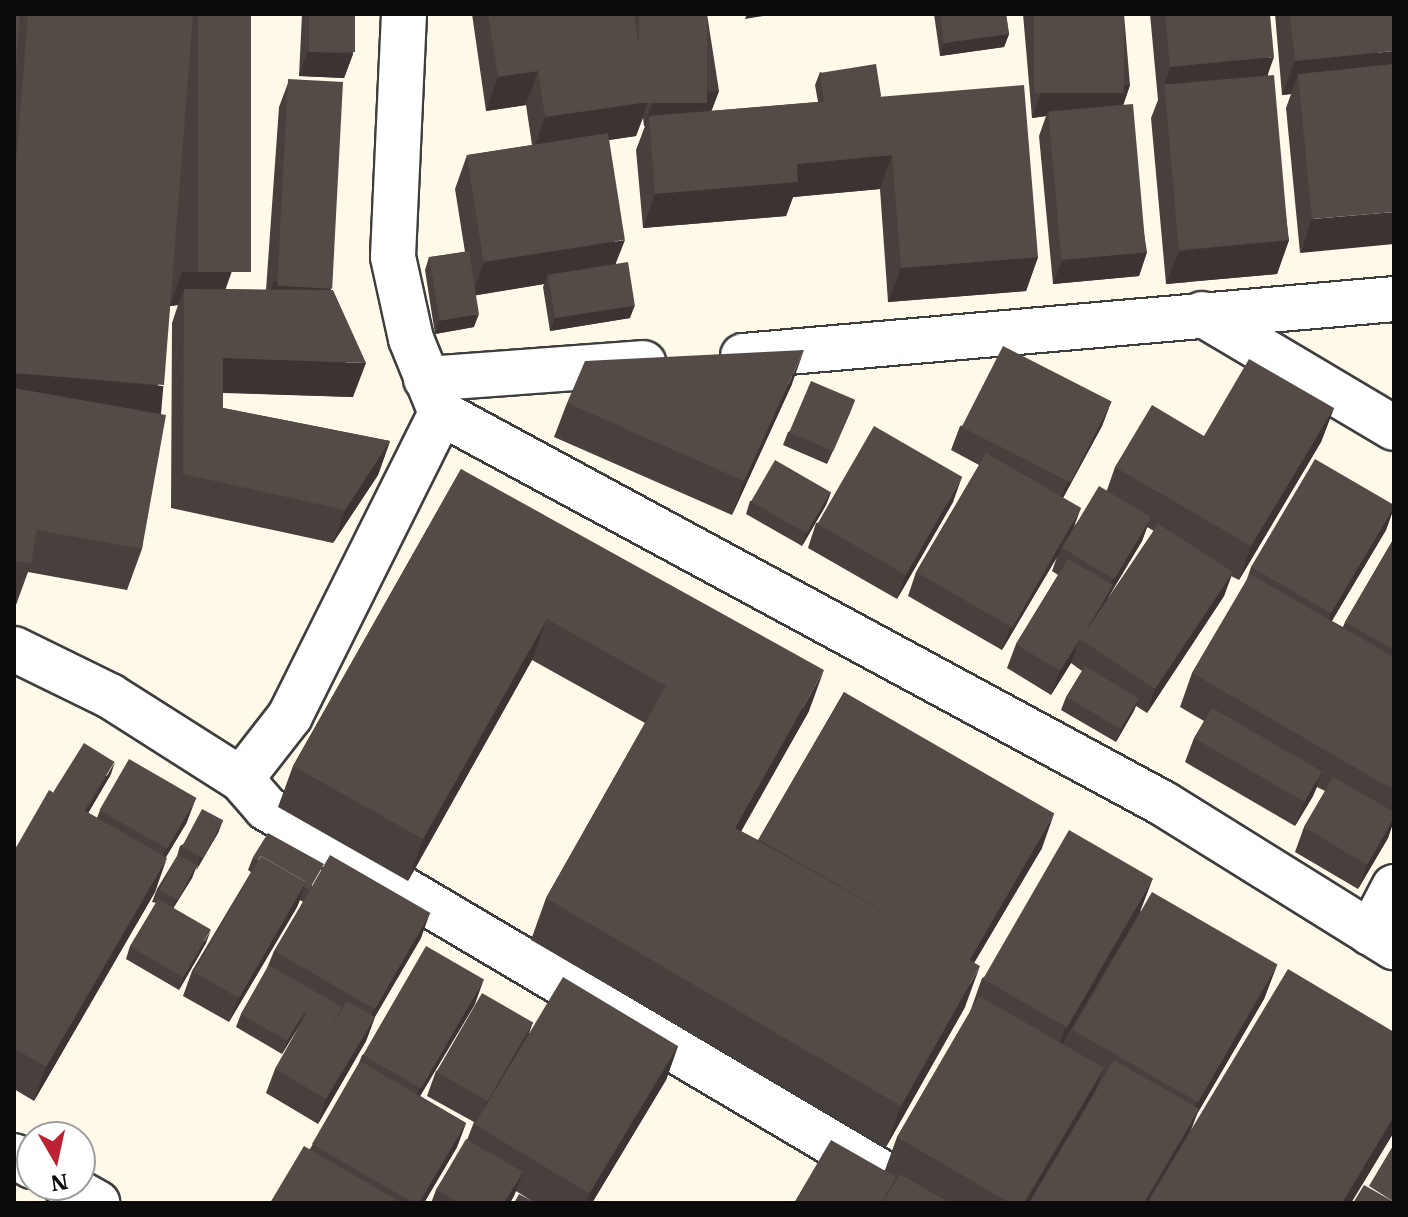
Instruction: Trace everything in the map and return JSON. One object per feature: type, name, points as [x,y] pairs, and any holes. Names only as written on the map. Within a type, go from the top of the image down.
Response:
[{"type":"street","points":[[241,779],[290,716],[433,396],[393,257],[404,14]]},
{"type":"street","points":[[433,396],[686,360],[1011,337],[1202,314],[1394,299]]},
{"type":"street","points":[[1202,314],[1394,428]]},
{"type":"street","points":[[433,396],[1164,804],[1382,940],[1394,887]]},
{"type":"street","points":[[14,649],[46,659],[241,779],[266,808],[321,842],[933,1203]]},
{"type":"building","points":[[14,14],[20,14],[14,90]]},
{"type":"building","points":[[28,14],[193,14],[164,385],[14,373],[14,189]]},
{"type":"building","points":[[198,14],[251,14],[251,272],[198,272]]},
{"type":"building","points":[[309,14],[355,14],[355,52],[309,52]]},
{"type":"building","points":[[488,14],[634,14],[648,102],[545,117],[538,71],[498,77]]},
{"type":"building","points":[[639,14],[707,14],[707,103],[639,103]]},
{"type":"building","points":[[940,14],[1006,14],[1009,34],[944,43]]},
{"type":"building","points":[[1034,14],[1124,14],[1124,93],[1034,93]]},
{"type":"building","points":[[1165,14],[1270,14],[1274,57],[1170,67]]},
{"type":"building","points":[[1290,14],[1394,14],[1394,51],[1295,61]]},
{"type":"building","points":[[876,64],[881,97],[825,106],[820,73]]},
{"type":"building","points":[[1394,64],[1394,212],[1312,219],[1298,74]]},
{"type":"building","points":[[1274,75],[1288,240],[1179,250],[1164,85]]},
{"type":"building","points":[[288,79],[343,82],[332,289],[277,286]]},
{"type":"building","points":[[1024,85],[1038,257],[901,268],[892,155],[797,164],[798,182],[655,194],[649,116]]},
{"type":"building","points":[[1133,104],[1146,252],[1061,260],[1048,111]]},
{"type":"building","points":[[608,133],[625,240],[484,262],[467,155]]},
{"type":"building","points":[[469,251],[479,314],[440,320],[429,257]]},
{"type":"building","points":[[628,262],[635,305],[555,318],[548,275]]},
{"type":"building","points":[[184,289],[333,290],[366,363],[223,358],[223,408],[390,441],[345,510],[183,474]]},
{"type":"building","points":[[1003,346],[1112,401],[1070,482],[962,427]]},
{"type":"building","points":[[804,350],[744,481],[567,403],[585,361]]},
{"type":"building","points":[[1249,359],[1334,408],[1251,546],[1115,467],[1152,405],[1204,436]]},
{"type":"building","points":[[811,381],[855,400],[833,451],[789,433]]},
{"type":"building","points":[[14,388],[166,415],[142,549],[37,530],[31,564],[14,561]]},
{"type":"building","points":[[874,426],[962,477],[906,575],[818,524]]},
{"type":"building","points":[[986,453],[1081,508],[1012,628],[917,573]]},
{"type":"building","points":[[1315,459],[1394,505],[1331,613],[1251,567]]},
{"type":"building","points":[[775,460],[830,492],[806,534],[751,502]]},
{"type":"building","points":[[461,469],[824,670],[735,828],[980,966],[901,1106],[546,898],[666,686],[547,619],[423,839],[293,766]]},
{"type":"building","points":[[1099,486],[1151,517],[1114,579],[1062,548]]},
{"type":"building","points":[[1158,524],[1233,572],[1155,689],[1080,639],[1060,671],[1016,644],[1068,559],[1113,585],[1084,634]]},
{"type":"building","points":[[1394,538],[1394,650],[1345,622]]},
{"type":"building","points":[[1250,574],[1394,657],[1394,790],[1192,673]]},
{"type":"building","points":[[1085,666],[1139,698],[1120,729],[1066,697]]},
{"type":"building","points":[[844,692],[1054,814],[969,961],[759,839]]},
{"type":"building","points":[[1212,708],[1322,771],[1304,802],[1194,738]]},
{"type":"building","points":[[84,743],[115,762],[84,811],[53,792]]},
{"type":"building","points":[[129,759],[197,798],[167,849],[100,810]]},
{"type":"building","points":[[1333,777],[1394,812],[1394,818],[1367,865],[1304,827]]},
{"type":"building","points":[[49,790],[167,858],[46,1067],[14,1048],[14,851]]},
{"type":"building","points":[[202,809],[223,820],[203,858],[182,847]]},
{"type":"building","points":[[1069,830],[1153,878],[1067,1027],[983,979]]},
{"type":"building","points":[[268,833],[324,864],[309,890],[304,887],[306,882],[261,856],[258,860],[253,857]]},
{"type":"building","points":[[178,855],[197,865],[178,900],[159,890]]},
{"type":"building","points":[[330,855],[430,913],[375,1009],[274,951]]},
{"type":"building","points":[[261,856],[306,882],[239,998],[194,972]]},
{"type":"building","points":[[1152,892],[1278,964],[1198,1102],[1072,1030]]},
{"type":"building","points":[[158,899],[211,930],[183,977],[130,947]]},
{"type":"building","points":[[426,946],[484,980],[421,1089],[363,1055]]},
{"type":"building","points":[[269,965],[342,1007],[333,1022],[310,1008],[307,1014],[304,1012],[287,1041],[241,1014]]},
{"type":"building","points":[[1288,969],[1394,1032],[1394,1116],[1342,1203],[1147,1203]]},
{"type":"building","points":[[563,977],[678,1046],[589,1193],[474,1124]]},
{"type":"building","points":[[482,993],[533,1022],[488,1101],[437,1072]]},
{"type":"building","points":[[979,996],[1104,1068],[1024,1203],[1010,1203],[897,1137]]},
{"type":"building","points":[[347,1001],[375,1017],[326,1099],[275,1069],[310,1008],[334,1022]]},
{"type":"building","points":[[1114,1060],[1199,1109],[1144,1203],[1029,1203]]},
{"type":"building","points":[[360,1061],[466,1123],[419,1203],[414,1203],[312,1144]]},
{"type":"building","points":[[466,1139],[523,1172],[504,1203],[459,1203],[436,1190]]},
{"type":"building","points":[[831,1140],[896,1177],[881,1203],[794,1203]]},
{"type":"building","points":[[1394,1144],[1394,1202],[1369,1186]]},
{"type":"building","points":[[304,1146],[402,1203],[270,1203]]},
{"type":"building","points":[[900,1174],[950,1203],[883,1203]]},
{"type":"building","points":[[1364,1185],[1394,1202],[1394,1203],[1353,1203]]},
{"type":"building","points":[[519,1194],[536,1203],[514,1203]]}]
